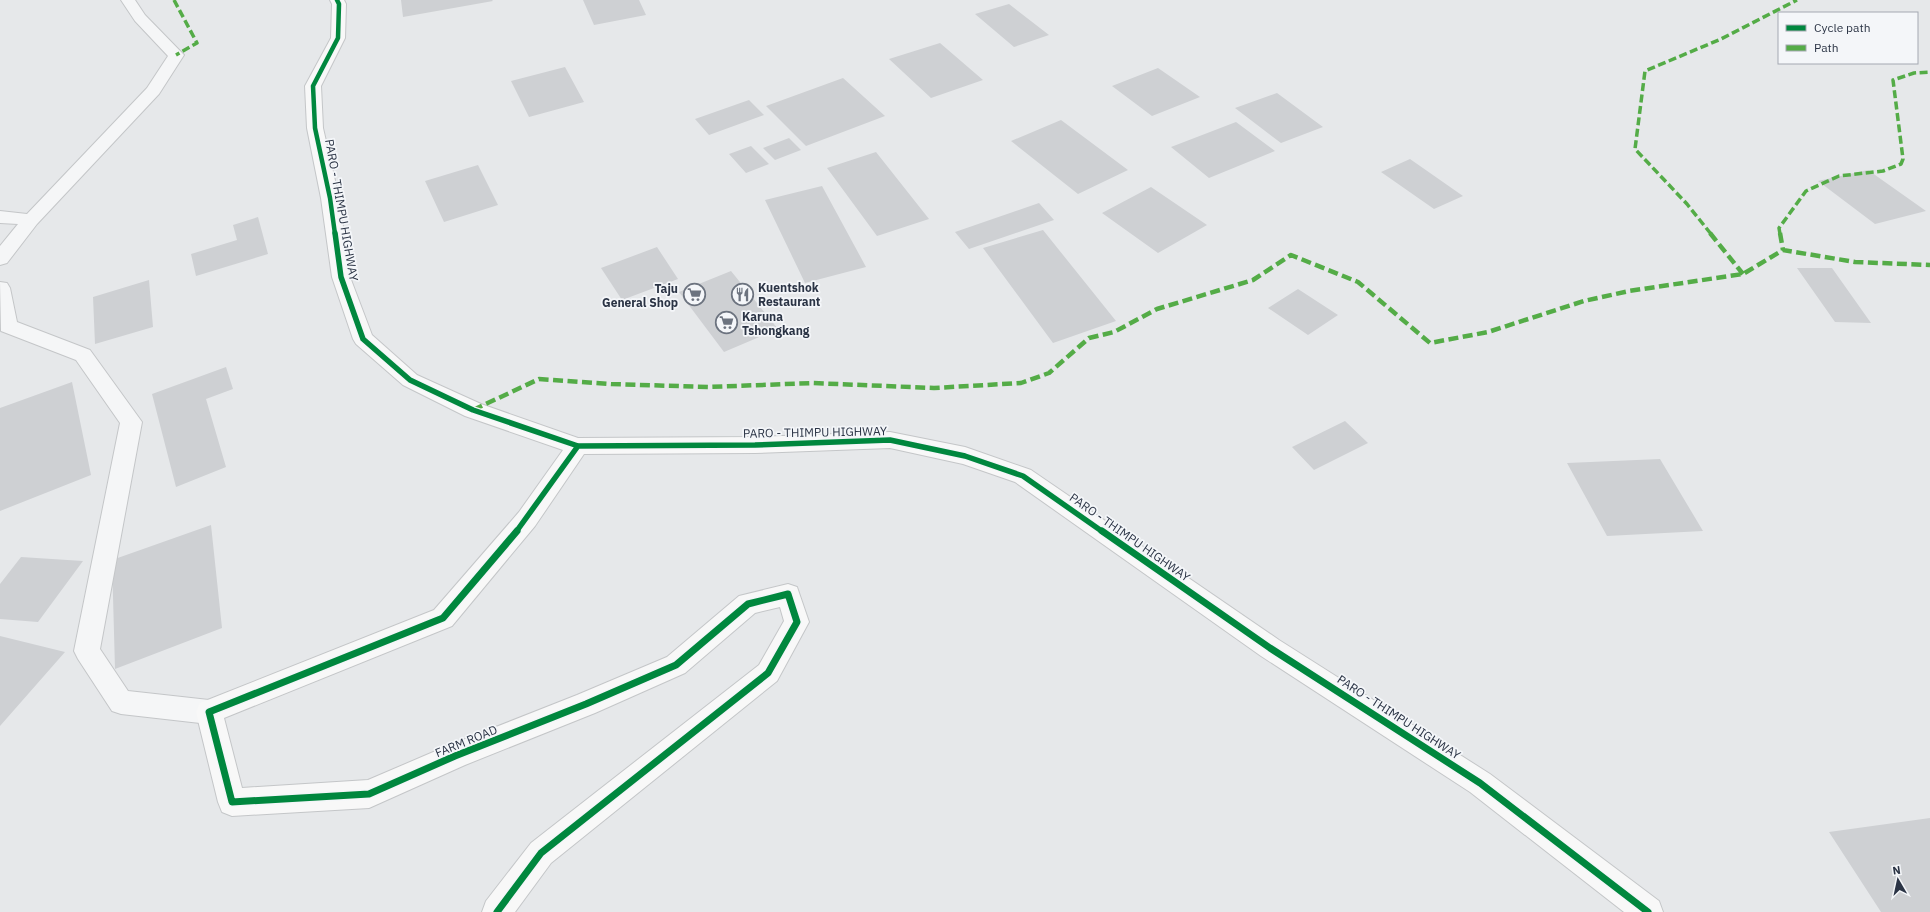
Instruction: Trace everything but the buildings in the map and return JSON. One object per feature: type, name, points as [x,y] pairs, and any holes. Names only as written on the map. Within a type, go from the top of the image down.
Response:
[{"type":"street","points":[[0,259],[31,220],[153,91],[176,55],[140,18],[128,0]]},
{"type":"street","name":"PARO - THIMPU HIGHWAY","points":[[337,0],[339,4],[338,38],[313,86],[315,128],[330,198],[341,277],[363,339],[410,380],[473,410],[578,446],[755,445],[890,440],[965,456],[1023,476],[1270,648],[1480,783],[1648,912]]},
{"type":"street","points":[[0,217],[31,220]]},
{"type":"street","points":[[0,288],[8,326],[83,355],[130,422],[87,651],[121,702],[209,712],[443,618],[527,519],[578,446]]},
{"type":"street","name":"FARM ROAD","points":[[209,712],[232,802],[369,794],[455,756],[586,704],[676,665],[748,604],[788,594],[797,622],[768,673],[541,853],[497,912]]},
{"type":"marked path","points":[[174,0],[197,43],[176,55]]},
{"type":"marked path","points":[[1743,274],[1687,204],[1635,149],[1645,71],[1721,39],[1797,0]]},
{"type":"marked path","points":[[1783,250],[1779,228],[1806,191],[1839,176],[1883,171],[1901,164],[1903,159],[1893,80],[1914,73],[1930,72]]},
{"type":"marked path","points":[[473,410],[539,379],[611,384],[709,387],[813,383],[934,388],[1021,383],[1049,373],[1089,338],[1114,332],[1157,309],[1253,280],[1291,255],[1358,282],[1430,343],[1488,332],[1584,301],[1629,291],[1743,274],[1783,250],[1855,262],[1930,265]]},
{"type":"cycle path","points":[[337,0],[339,4],[338,38],[313,86],[315,128],[330,198],[341,277],[363,339],[410,380],[473,410],[578,446],[755,445],[890,440],[965,456],[1023,476],[1270,648],[1480,783],[1648,912]]},
{"type":"cycle path","points":[[497,912],[541,853],[768,673],[797,622],[788,594],[748,604],[676,665],[586,704],[455,756],[369,794],[232,802],[209,712],[443,618],[527,519],[578,446]]},
{"type":"place","name":"Kuentshok Restaurant","points":[[743,294]]},
{"type":"place","name":"Taju General Shop","points":[[694,295]]},
{"type":"place","name":"Karuna Tshongkang","points":[[726,323]]}]
